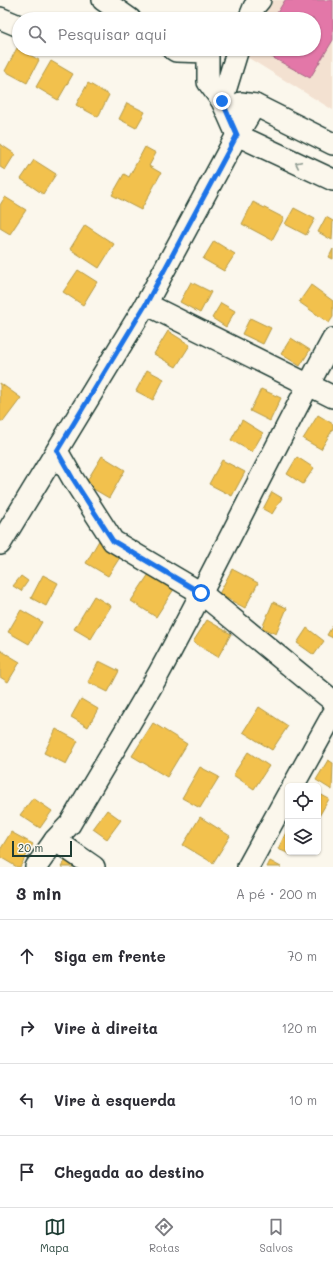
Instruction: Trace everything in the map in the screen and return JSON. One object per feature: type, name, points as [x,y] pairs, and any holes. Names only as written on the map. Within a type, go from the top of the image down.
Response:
[{"type":"street","points":[[103,0],[120,12]]},
{"type":"street","points":[[252,12],[260,0]]},
{"type":"street","points":[[0,18],[12,23]]},
{"type":"street","points":[[208,56],[208,82],[222,101],[237,135],[333,180]]},
{"type":"street","points":[[222,101],[236,56]]},
{"type":"street","points":[[222,101],[255,105],[333,144]]},
{"type":"street","points":[[0,544],[146,304],[237,135],[255,105]]},
{"type":"street","points":[[146,304],[333,397]]},
{"type":"street","points":[[36,867],[55,840],[70,824],[158,674],[308,384],[333,339]]},
{"type":"street","points":[[57,451],[73,479],[113,541],[201,593],[333,702]]},
{"type":"street","points":[[295,783],[333,714]]},
{"type":"street","points":[[248,867],[285,799]]},
{"type":"street","points":[[55,840],[94,867]]},
{"type":"shaded area","points":[[247,0],[333,0],[333,110],[245,56],[321,56],[321,12],[240,12]]},
{"type":"building: Moradias","points":[[13,56],[32,56],[39,60],[27,83],[5,71]]},
{"type":"building: Moradias","points":[[51,61],[73,74],[58,100],[36,87]]},
{"type":"building: Moradias","points":[[88,83],[109,95],[98,117],[76,105]]},
{"type":"building: Moradias","points":[[127,103],[145,112],[136,128],[119,119]]},
{"type":"building: Moradias","points":[[0,144],[15,154],[5,170],[0,167]]},
{"type":"building: Moradias","points":[[145,147],[156,153],[149,166],[161,173],[141,210],[112,195],[124,174],[129,177]]},
{"type":"building: Moradias","points":[[34,160],[56,174],[43,194],[21,179]]},
{"type":"building: Moradias","points":[[5,197],[26,210],[10,234],[0,228],[0,205]]},
{"type":"building: Moradias","points":[[253,202],[284,218],[272,240],[242,224]]},
{"type":"building: Moradias","points":[[294,208],[315,219],[306,235],[285,224]]},
{"type":"building: Moradias","points":[[326,217],[333,221],[332,240],[318,232]]},
{"type":"building: Moradias","points":[[85,225],[114,244],[99,268],[70,249]]},
{"type":"building: Moradias","points":[[214,241],[235,254],[224,271],[203,259]]},
{"type":"building: Moradias","points":[[333,249],[333,259],[329,257]]},
{"type":"building: Moradias","points":[[78,270],[97,282],[83,305],[63,292]]},
{"type":"building: Moradias","points":[[191,282],[211,292],[200,313],[180,302]]},
{"type":"building: Moradias","points":[[311,285],[333,301],[333,317],[329,323],[299,302]]},
{"type":"building: Moradias","points":[[221,303],[235,311],[226,327],[212,318]]},
{"type":"building: Moradias","points":[[250,318],[271,328],[263,344],[242,334]]},
{"type":"building: Moradias","points":[[168,331],[190,345],[176,367],[154,354]]},
{"type":"building: Moradias","points":[[291,338],[310,350],[300,366],[281,354]]},
{"type":"building: Moradias","points":[[147,370],[164,379],[153,400],[136,391]]},
{"type":"building: Moradias","points":[[0,383],[21,398],[3,422],[0,420]]},
{"type":"building: Moradias","points":[[261,389],[281,398],[270,421],[250,411]]},
{"type":"building: Moradias","points":[[318,415],[333,424],[333,429],[321,449],[303,439]]},
{"type":"building: Moradias","points":[[242,420],[263,433],[252,452],[231,440]]},
{"type":"building: Moradias","points":[[102,456],[125,470],[109,498],[85,484]]},
{"type":"building: Moradias","points":[[297,457],[314,468],[303,484],[287,474]]},
{"type":"building: Moradias","points":[[222,460],[245,472],[232,496],[209,484]]},
{"type":"building: Moradias","points":[[272,492],[282,498],[272,514],[263,509]]},
{"type":"building: Moradias","points":[[101,537],[124,551],[108,576],[86,563]]},
{"type":"building: Moradias","points":[[232,569],[258,583],[245,608],[219,594]]},
{"type":"building: Moradias","points":[[149,574],[174,589],[156,617],[131,601]]},
{"type":"building: Moradias","points":[[43,575],[58,583],[46,606],[31,598]]},
{"type":"building: Moradias","points":[[21,576],[28,581],[21,591],[13,586]]},
{"type":"building: Moradias","points":[[94,596],[111,606],[91,639],[74,629]]},
{"type":"building: Moradias","points":[[273,602],[287,608],[276,634],[262,628]]},
{"type":"building: Moradias","points":[[21,610],[42,622],[29,644],[8,632]]},
{"type":"building: Moradias","points":[[207,620],[231,634],[218,657],[193,642]]},
{"type":"building: Moradias","points":[[333,625],[333,638],[327,635]]},
{"type":"building: Moradias","points":[[307,628],[324,641],[314,655],[297,643]]},
{"type":"building: Moradias","points":[[0,650],[20,662],[8,682],[0,677]]},
{"type":"building: Moradias","points":[[99,661],[119,671],[108,692],[88,682]]},
{"type":"building: Moradias","points":[[81,699],[98,709],[88,727],[71,717]]},
{"type":"building: Moradias","points":[[259,707],[288,726],[272,750],[243,732]]},
{"type":"building: Moradias","points":[[153,723],[187,744],[167,777],[132,756]]},
{"type":"building: Moradias","points":[[56,729],[78,741],[66,764],[44,753]]},
{"type":"building: Moradias","points":[[248,752],[269,766],[254,789],[233,775]]},
{"type":"building: Moradias","points":[[328,760],[333,763],[332,790],[316,780]]},
{"type":"building: Moradias","points":[[200,767],[219,777],[200,808],[182,798]]},
{"type":"building: Moradias","points":[[321,795],[329,799],[321,813]]},
{"type":"building: Moradias","points":[[33,798],[52,811],[40,828],[20,815]]},
{"type":"building: Moradias","points":[[107,810],[121,820],[107,839],[93,829]]},
{"type":"building: Moradias","points":[[200,817],[230,836],[213,863],[183,845]]},
{"type":"building: Moradias","points":[[11,832],[33,844],[20,867],[17,867],[0,857],[0,850]]},
{"type":"building: Moradias","points":[[285,834],[285,852],[278,849]]},
{"type":"building: Moradias","points":[[65,861],[75,867],[61,867]]},
{"type":"building: Moradias","points":[[270,861],[281,867],[267,867]]},
{"type":"building: Saúde","points":[[285,0],[333,0],[333,40],[310,78],[270,56],[321,56],[321,12],[278,12]]},
{"type":"route","points":[[201,593],[113,541],[73,479],[57,451],[146,304],[237,135],[222,101]]}]
